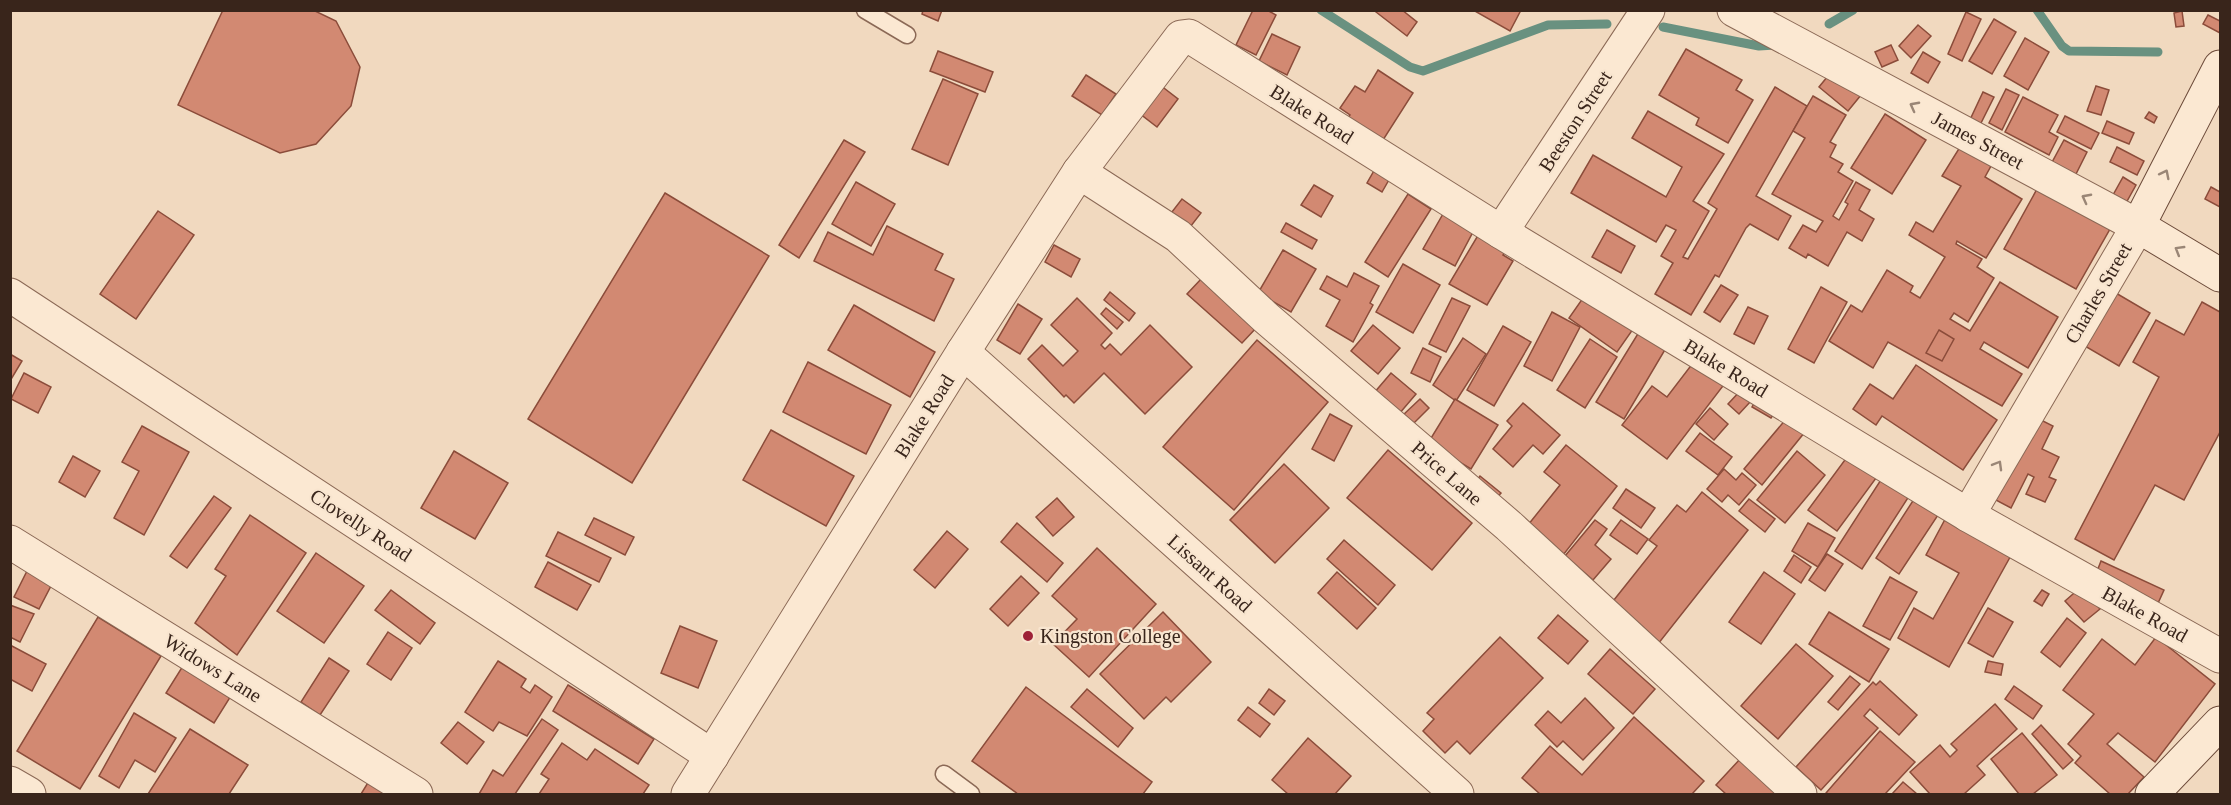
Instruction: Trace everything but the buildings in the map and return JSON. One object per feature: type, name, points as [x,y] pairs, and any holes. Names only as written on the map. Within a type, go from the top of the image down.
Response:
[{"type":"street","name":"Beeston Street","points":[[1501,232],[1648,10]]},
{"type":"street","name":"James Street","points":[[1734,10],[2138,226],[2220,275]]},
{"type":"street","name":"Blake Road","points":[[688,795],[963,352],[1079,172],[1176,43],[1181,37],[1189,36],[1501,232],[1968,515],[2220,656]]},
{"type":"street","name":"Charles Street","points":[[1968,515],[2138,226],[2220,67]]},
{"type":"street","name":"Price Lane","points":[[1079,172],[1178,236],[1265,317],[1509,526],[1800,795]]},
{"type":"street","name":"Clovelly Road","points":[[10,295],[712,756]]},
{"type":"street","name":"Lissant Road","points":[[963,352],[1457,795]]},
{"type":"street","name":"Widows Lane","points":[[10,542],[416,795]]},
{"type":"street","points":[[2152,795],[2220,723]]},
{"type":"street","points":[[10,783],[29,795]]},
{"type":"lane","points":[[864,10],[907,35]]},
{"type":"lane","points":[[944,774],[971,795]]},
{"type":"waterway","points":[[1321,10],[1410,67],[1423,71],[1548,25],[1607,24]]},
{"type":"waterway","points":[[1829,24],[1853,10]]},
{"type":"waterway","points":[[2037,10],[2062,46],[2069,51],[2158,52]]},
{"type":"waterway","points":[[1663,27],[1759,46],[1775,45]]},
{"type":"place","name":"Kingston College","points":[[1028,636]]}]
